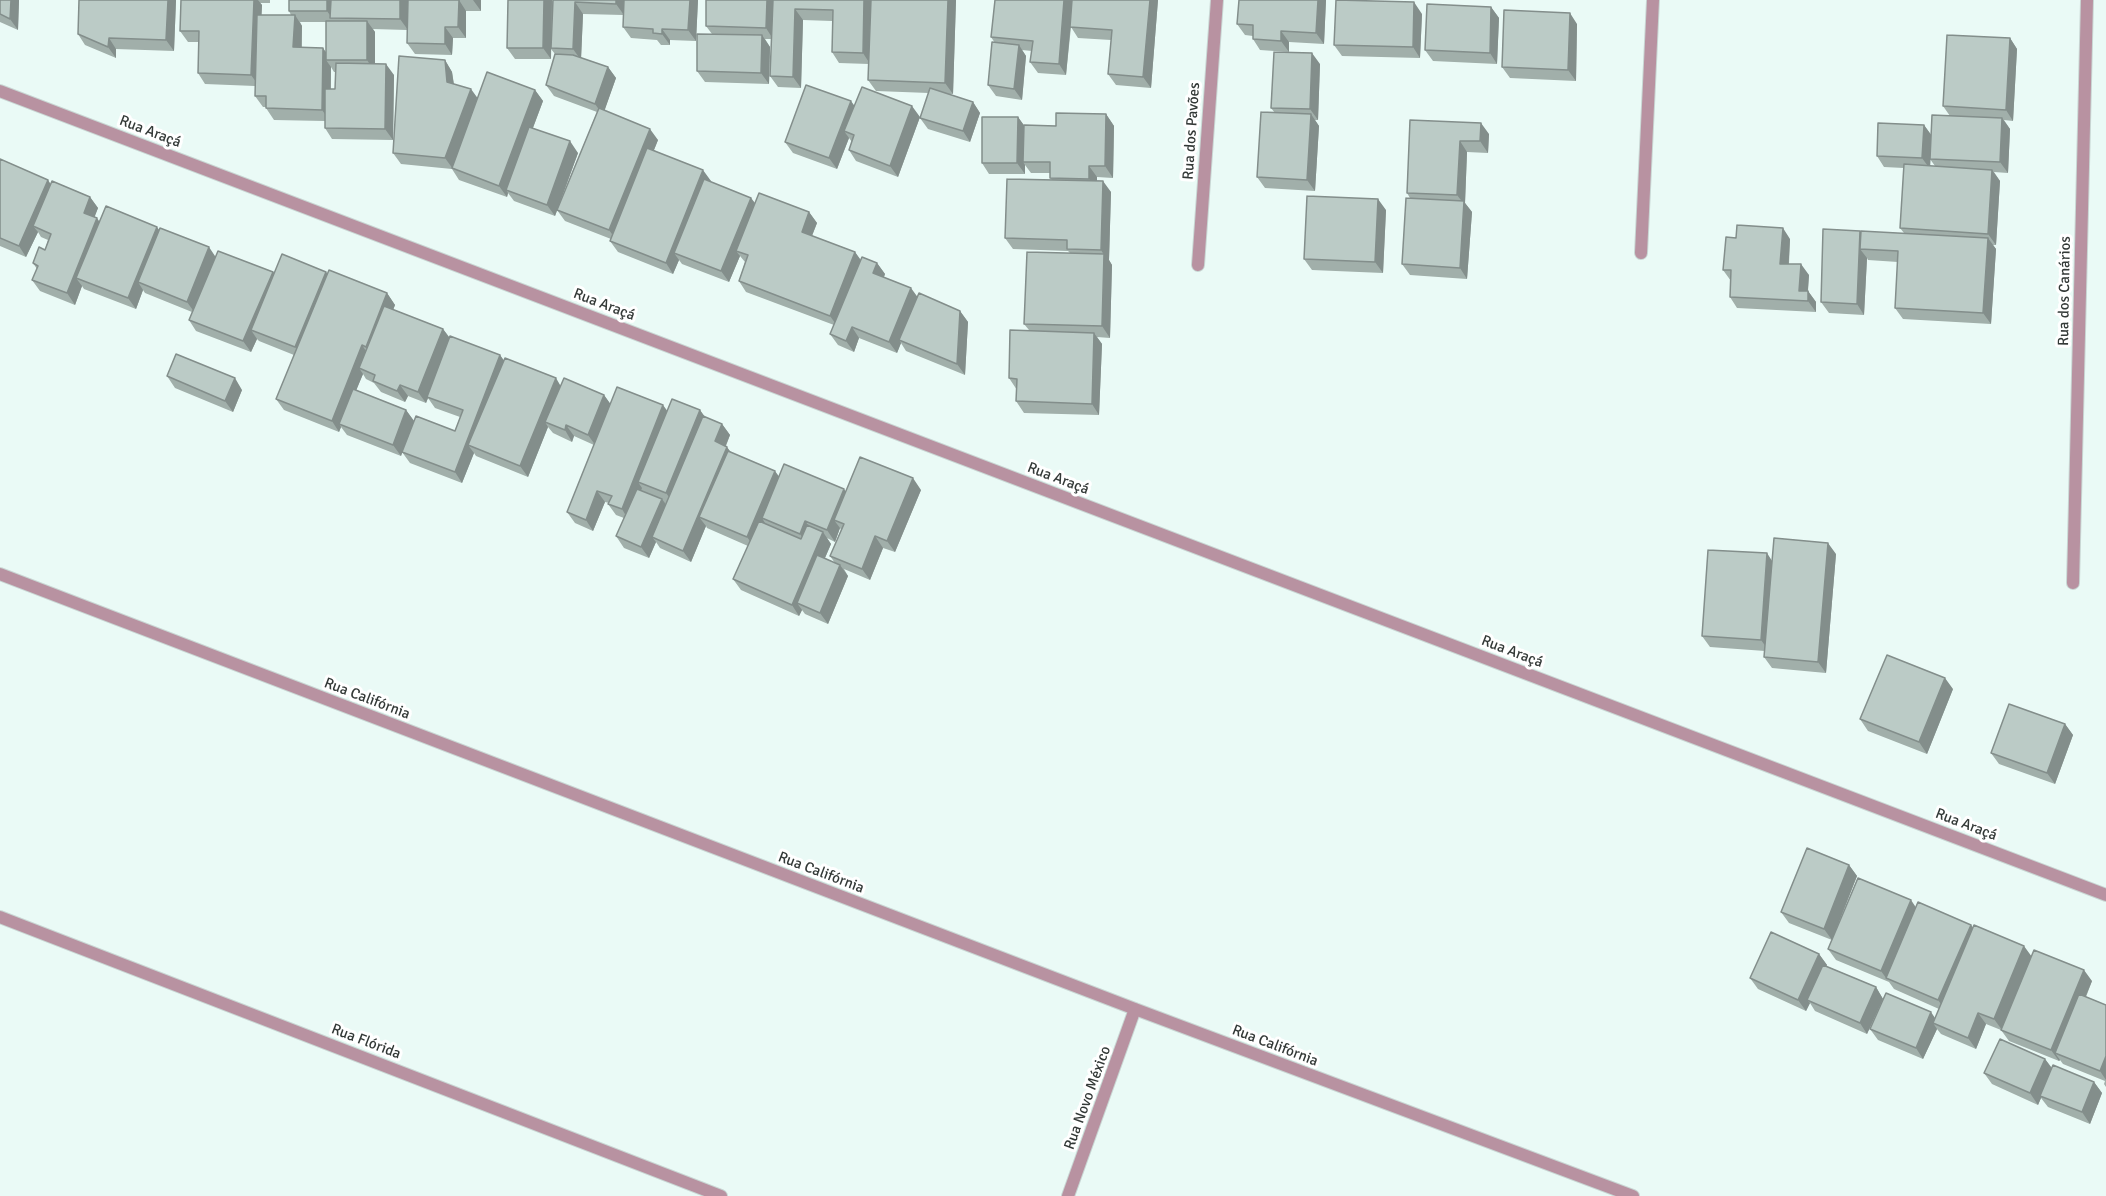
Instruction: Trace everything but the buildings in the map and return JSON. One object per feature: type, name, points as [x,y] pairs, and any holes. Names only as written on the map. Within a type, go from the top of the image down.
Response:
[{"type":"street","name":"Rua dos Pavões","points":[[1198,265],[1217,0]]},
{"type":"street","points":[[1641,253],[1653,0]]},
{"type":"street","name":"Rua dos Canários","points":[[2073,583],[2087,0]]},
{"type":"street","name":"Rua Araçá","points":[[0,91],[2106,895]]},
{"type":"street","name":"Rua Califórnia","points":[[0,574],[1135,1009],[1633,1196]]},
{"type":"street","name":"Rua Flórida","points":[[0,916],[715,1195]]},
{"type":"street","name":"Rua Novo México","points":[[1068,1196],[1135,1009]]}]
